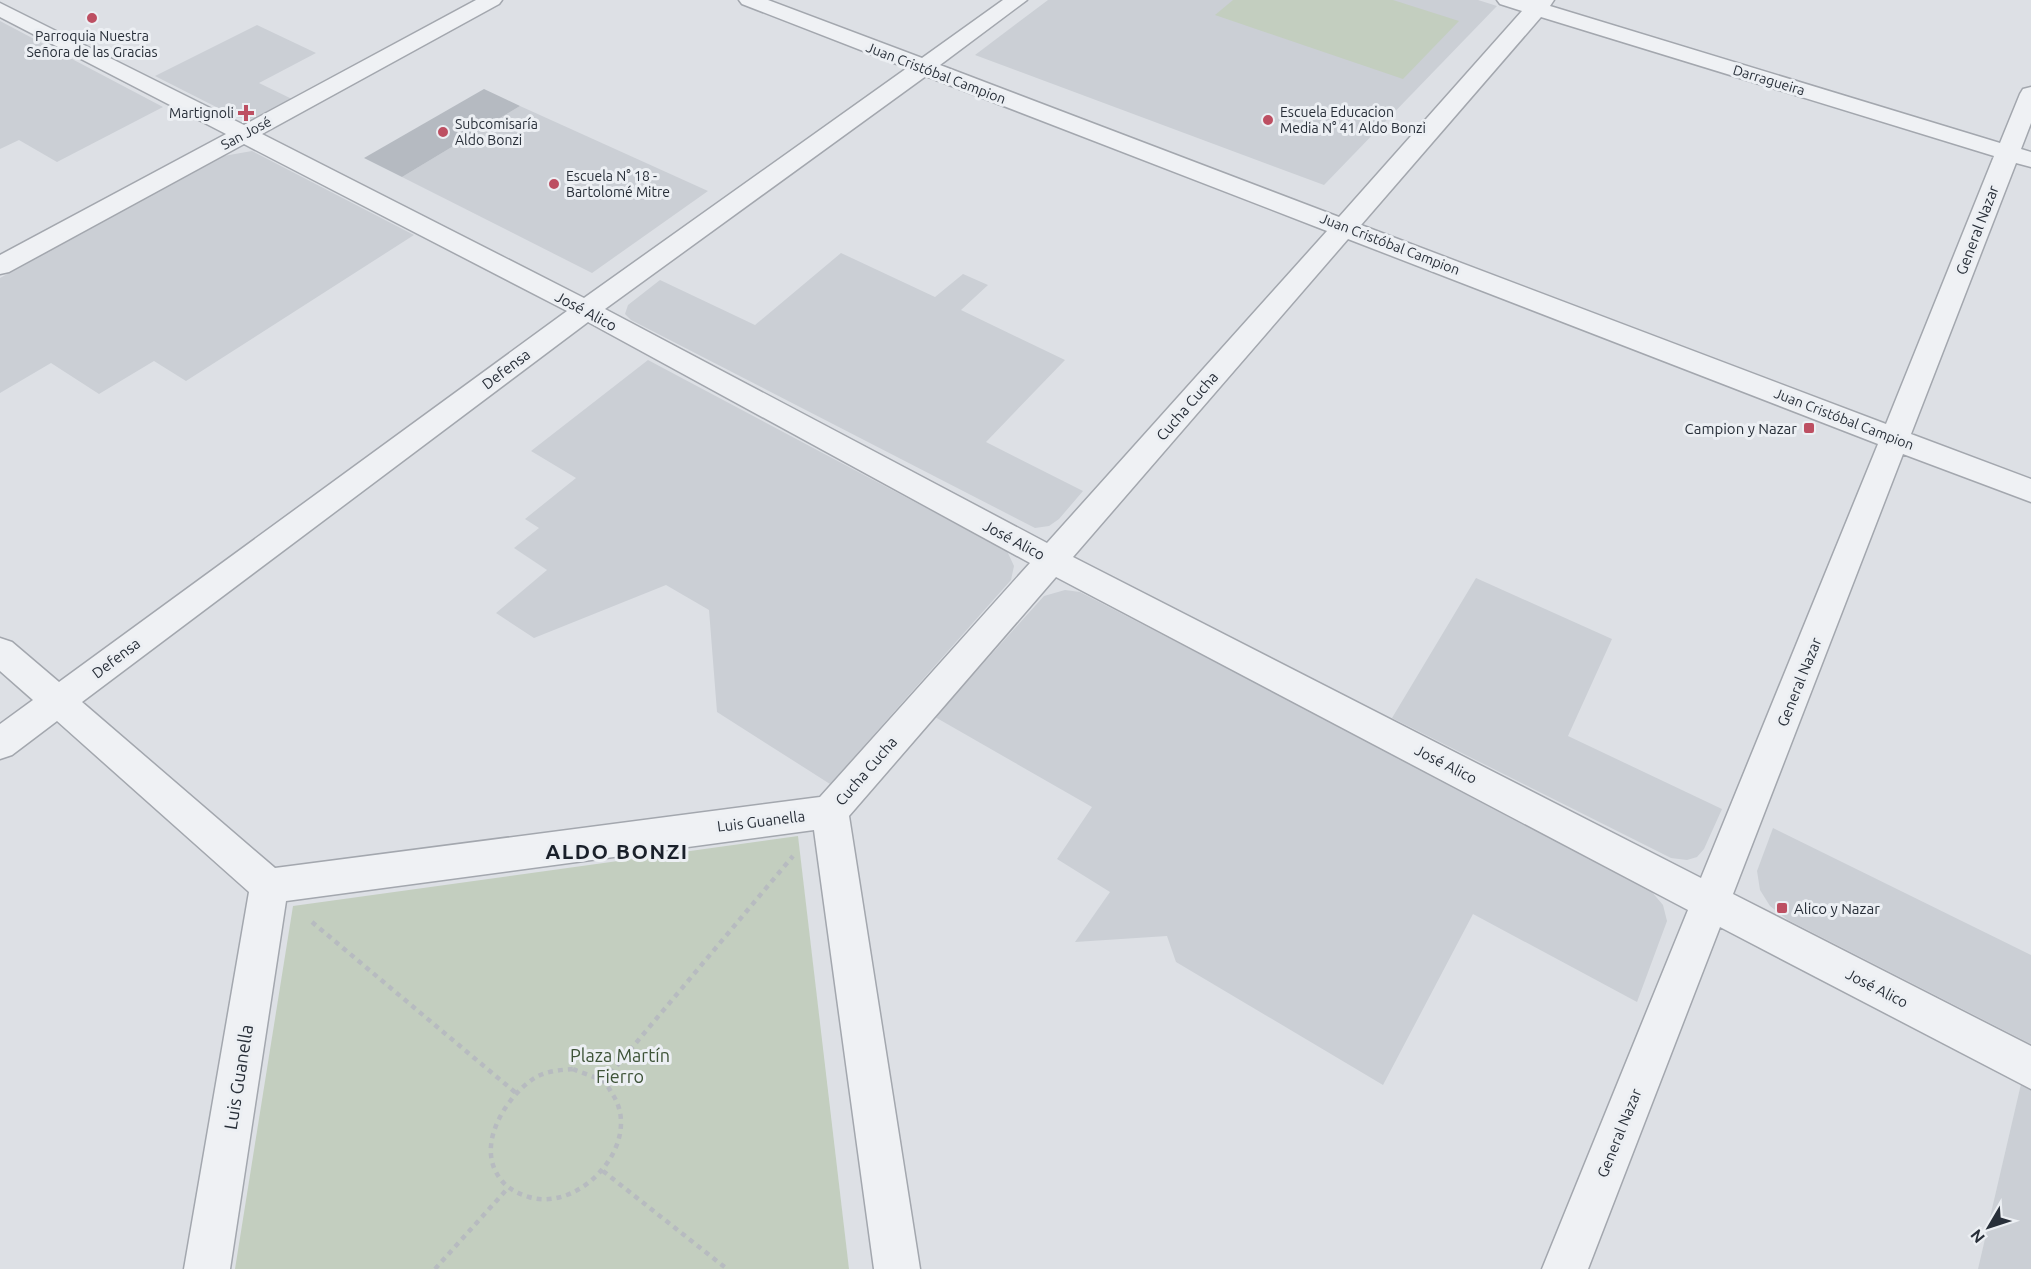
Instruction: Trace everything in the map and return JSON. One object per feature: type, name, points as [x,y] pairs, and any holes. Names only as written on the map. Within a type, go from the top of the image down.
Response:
[{"type":"street","name":"San José","points":[[0,266],[492,0]]},
{"type":"street","name":"Juan Cristóbal Campion","points":[[749,0],[923,69],[1345,227],[2031,491]]},
{"type":"street","name":"Defensa","points":[[0,744],[586,310],[1017,0]]},
{"type":"street","name":"Darragueira","points":[[1507,0],[1540,4],[2019,156]]},
{"type":"street","name":"Cucha Cucha","points":[[830,812],[1540,4]]},
{"type":"street","name":"José Alico","points":[[0,9],[586,310],[1051,560],[2031,1068]]},
{"type":"street","name":"General Nazar","points":[[1565,1269],[1896,440],[2019,156],[2031,94]]},
{"type":"street","points":[[0,651],[269,886]]},
{"type":"street","points":[[830,812],[897,1269]]},
{"type":"street","name":"Luis Guanella","points":[[207,1269],[269,886],[830,812]]},
{"type":"path","points":[[604,1081],[830,812]]},
{"type":"path","points":[[269,886],[516,1093]]},
{"type":"path","points":[[573,1069],[590,1072],[604,1081],[615,1092],[622,1124],[613,1157],[603,1171],[588,1185],[554,1200],[536,1201],[521,1197],[508,1188],[498,1175],[492,1159],[492,1141],[496,1123],[504,1107],[516,1093],[535,1078],[554,1071],[573,1069]]},
{"type":"path","points":[[603,1171],[727,1269]]},
{"type":"path","points":[[435,1269],[508,1188]]},
{"type":"shaded area","name":"Escuela Educacion Media N° 41 Aldo Bonzi","points":[[1048,0],[1478,0],[1497,6],[1324,185],[975,55]]},
{"type":"shaded area","points":[[0,21],[163,107],[57,162],[19,140],[0,149]]},
{"type":"shaded area","points":[[257,25],[316,53],[259,83],[292,99],[268,112],[250,119],[236,117],[155,76]]},
{"type":"shaded area","name":"Escuela N° 18 - Bartolomé Mitre","points":[[520,106],[708,191],[592,273],[402,177]]},
{"type":"shaded area","points":[[252,151],[414,235],[186,381],[154,361],[99,394],[51,363],[0,393],[0,278],[218,157]]},
{"type":"shaded area","points":[[841,253],[935,297],[963,274],[988,285],[961,310],[1065,360],[986,442],[1083,491],[1059,519],[1049,526],[1035,528],[631,320],[625,314],[628,305],[660,280],[755,325]]},
{"type":"shaded area","points":[[648,360],[1007,551],[1014,566],[1011,580],[830,784],[717,712],[709,610],[666,585],[534,638],[496,613],[547,570],[514,548],[539,528],[525,519],[576,478],[531,451]]},
{"type":"shaded area","points":[[1476,578],[1612,639],[1568,736],[1722,809],[1704,849],[1697,857],[1687,860],[1671,858],[1392,718]]},
{"type":"shaded area","points":[[1065,590],[1080,592],[1646,885],[1663,905],[1667,921],[1637,1002],[1473,914],[1383,1085],[1176,962],[1167,936],[1075,942],[1110,892],[1057,859],[1092,807],[935,717],[1044,596]]},
{"type":"shaded area","points":[[1773,828],[2031,955],[2031,1044],[1788,920],[1770,906],[1760,890],[1757,871]]},
{"type":"shaded area","points":[[2021,1084],[2031,1090],[2031,1269],[1978,1269]]},
{"type":"green space","points":[[1233,0],[1393,0],[1459,21],[1403,79],[1215,15]]},
{"type":"green space","name":"Plaza Martín Fierro","points":[[798,836],[849,1269],[235,1269],[293,906]]},
{"type":"building","name":"Subcomisaría Aldo Bonzi","points":[[484,89],[520,106],[402,177],[364,158]]},
{"type":"place","name":"Parroquia Nuestra Señora de las Gracias","points":[[92,18]]},
{"type":"place","name":"Martignoli","points":[[246,113]]},
{"type":"place","name":"Escuela Educacion Media N° 41 Aldo Bonzi","points":[[1268,120]]},
{"type":"place","name":"Subcomisaría Aldo Bonzi","points":[[443,132]]},
{"type":"place","name":"Escuela N° 18 - Bartolomé Mitre","points":[[554,184]]},
{"type":"place","name":"Campion y Nazar","points":[[1809,428]]},
{"type":"place","name":"Alico y Nazar","points":[[1782,908]]},
{"type":"district","name":"ALDO BONZI","points":[[617,851]]}]
